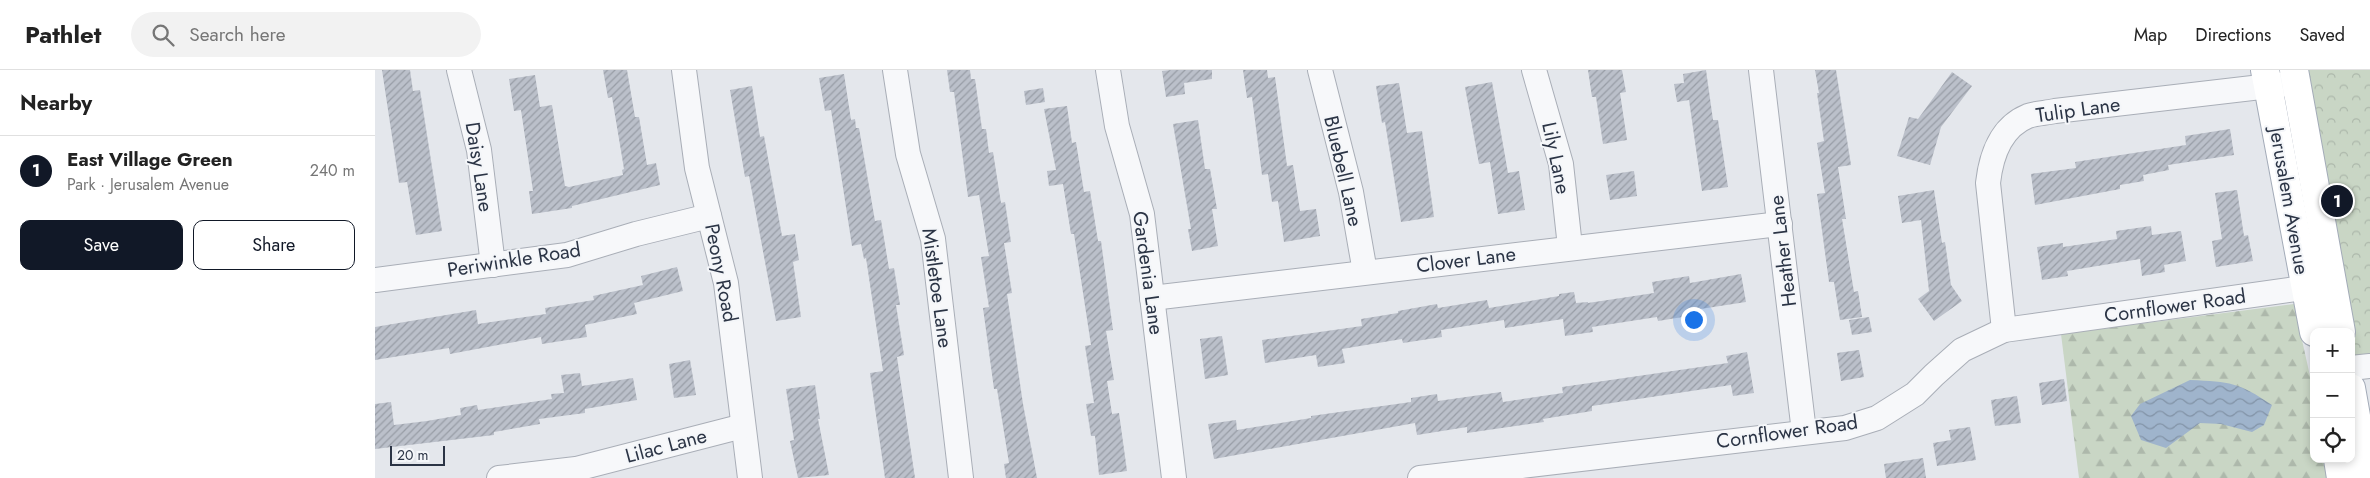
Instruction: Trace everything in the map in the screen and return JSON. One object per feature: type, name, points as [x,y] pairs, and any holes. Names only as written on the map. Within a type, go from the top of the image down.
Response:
[{"type":"main road","name":"Jerusalem Avenue","points":[[2295,76],[2340,328]]},
{"type":"main road","name":"Jerusalem Avenue","points":[[2266,78],[2313,328]]},
{"type":"main road","points":[[2355,410],[2367,478]]},
{"type":"main road","points":[[2339,463],[2341,478]]},
{"type":"street","name":"Daisy Lane","points":[[459,70],[479,150],[493,266]]},
{"type":"street","name":"Peony Road","points":[[683,70],[697,168],[726,283],[750,478]]},
{"type":"street","name":"Mistletoe Lane","points":[[895,70],[908,154],[933,239],[961,478]]},
{"type":"street","name":"Gardenia Lane","points":[[1107,70],[1117,126],[1142,214],[1174,478]]},
{"type":"street","name":"Bluebell Lane","points":[[1319,70],[1351,192],[1365,272]]},
{"type":"street","name":"Lily Lane","points":[[1534,70],[1561,164],[1570,248]]},
{"type":"street","name":"Heather Lane","points":[[1761,70],[1804,432]]},
{"type":"street","name":"Tulip Lane","points":[[2004,330],[1988,183],[1991,160],[2006,132],[2028,116],[2266,78],[2295,76]]},
{"type":"street","name":"Periwinkle Road","points":[[375,280],[567,255],[635,234],[709,216]]},
{"type":"street","name":"Clover Lane","points":[[1153,298],[1780,224]]},
{"type":"street","name":"Cornflower Road","points":[[1420,478],[1845,428],[1877,418],[1915,394],[1934,374],[1963,350],[2004,330],[2333,284]]},
{"type":"street","points":[[2355,368],[2370,366]]},
{"type":"street","name":"Lilac Lane","points":[[499,478],[576,469],[743,426]]},
{"type":"green space","points":[[2281,70],[2370,70],[2370,366],[2355,368],[2355,328],[2327,328]]},
{"type":"green space","points":[[2294,304],[2310,376],[2310,463],[2329,463],[2332,478],[2079,478],[2061,334]]},
{"type":"water","points":[[2190,380],[2234,385],[2260,397],[2272,405],[2264,425],[2252,432],[2221,424],[2200,423],[2166,448],[2141,440],[2131,416],[2140,404]]},
{"type":"building","points":[[382,70],[410,70],[413,91],[420,90],[442,231],[416,235],[407,182],[399,183]]},
{"type":"building","points":[[603,70],[627,70],[635,117],[639,117],[647,165],[656,163],[660,185],[572,206],[572,208],[532,214],[529,191],[533,191],[521,110],[514,111],[509,79],[535,75],[540,107],[552,105],[565,186],[569,187],[623,175],[622,170],[624,169],[612,97],[608,98]]},
{"type":"building","points":[[947,70],[970,70],[971,79],[975,79],[982,129],[986,129],[989,153],[993,152],[1001,203],[1005,202],[1011,242],[1004,243],[1012,293],[1007,294],[1023,404],[1037,478],[1006,478],[1004,464],[1009,463],[997,389],[994,389],[983,308],[989,307],[981,257],[989,256],[979,195],[968,197],[954,92],[950,92]]},
{"type":"building","points":[[1212,70],[1212,79],[1184,83],[1185,94],[1166,97],[1162,71]]},
{"type":"building","points":[[1243,70],[1267,70],[1268,78],[1275,77],[1287,166],[1293,165],[1300,211],[1316,209],[1320,236],[1284,242],[1278,201],[1272,202],[1268,174],[1262,175],[1252,97],[1247,98]]},
{"type":"building","points":[[1588,70],[1622,70],[1626,92],[1620,93],[1627,140],[1603,144],[1596,97],[1592,97]]},
{"type":"building","points":[[1706,70],[1713,120],[1718,120],[1728,187],[1702,191],[1689,100],[1677,102],[1674,84],[1684,83],[1683,74]]},
{"type":"building","points":[[1815,70],[1836,70],[1851,165],[1838,167],[1846,219],[1842,219],[1854,292],[1858,291],[1862,317],[1840,320],[1834,282],[1829,282],[1817,194],[1825,193],[1817,143],[1824,141]]},
{"type":"building","points":[[1952,72],[1972,86],[1941,127],[1930,165],[1897,156],[1909,117],[1918,119]]},
{"type":"building","points":[[844,74],[851,120],[855,119],[856,128],[859,128],[875,221],[881,220],[889,269],[894,268],[900,305],[896,305],[904,355],[897,357],[915,478],[885,478],[870,373],[883,371],[866,258],[864,259],[861,244],[852,246],[831,110],[825,111],[819,78]]},
{"type":"building","points":[[1492,82],[1508,173],[1519,171],[1525,210],[1498,214],[1490,162],[1479,164],[1465,87]]},
{"type":"building","points":[[1399,83],[1407,133],[1422,131],[1434,217],[1401,222],[1385,122],[1382,123],[1376,86]]},
{"type":"building","points":[[752,86],[760,137],[764,136],[782,236],[795,234],[799,260],[793,262],[801,317],[776,321],[749,176],[745,177],[730,90]]},
{"type":"building","points":[[1043,88],[1045,102],[1026,105],[1024,91]]},
{"type":"building","points":[[1067,106],[1072,143],[1076,142],[1084,192],[1090,191],[1098,241],[1101,241],[1113,330],[1106,331],[1114,380],[1107,381],[1112,414],[1119,413],[1127,471],[1099,475],[1095,436],[1091,436],[1086,404],[1094,403],[1085,346],[1091,345],[1074,234],[1071,234],[1063,184],[1049,186],[1047,171],[1056,170],[1044,109]]},
{"type":"building","points":[[1198,120],[1205,169],[1210,169],[1217,209],[1212,209],[1218,246],[1192,251],[1188,229],[1191,229],[1173,124]]},
{"type":"building","points":[[2230,129],[2234,155],[2168,165],[2169,170],[2143,175],[2144,181],[2120,185],[2120,189],[2035,205],[2031,174],[2076,168],[2075,162],[2186,145],[2185,136]]},
{"type":"building","points":[[1634,171],[1637,196],[1610,200],[1606,175]]},
{"type":"building","points":[[1934,190],[1942,243],[1945,242],[1951,285],[1962,301],[1934,321],[1918,299],[1929,291],[1921,220],[1902,223],[1898,196]]},
{"type":"building","points":[[2237,190],[2244,236],[2248,235],[2253,261],[2216,267],[2212,241],[2222,239],[2215,193]]},
{"type":"building","points":[[2151,226],[2152,235],[2181,231],[2186,261],[2164,265],[2165,272],[2142,276],[2140,259],[2067,271],[2068,276],[2042,280],[2037,247],[2063,243],[2063,247],[2117,239],[2116,231]]},
{"type":"building","points":[[677,267],[683,291],[634,303],[637,314],[585,325],[587,337],[542,344],[541,337],[450,354],[449,348],[375,360],[375,327],[476,310],[478,324],[546,314],[545,308],[594,300],[593,296],[643,285],[641,276]]},
{"type":"building","points":[[1741,274],[1746,302],[1694,310],[1695,315],[1658,321],[1657,317],[1592,327],[1593,332],[1565,336],[1563,319],[1505,328],[1504,320],[1441,330],[1442,337],[1403,343],[1402,339],[1342,349],[1345,363],[1318,367],[1316,355],[1265,363],[1262,340],[1362,326],[1361,319],[1398,313],[1398,311],[1437,304],[1438,308],[1487,300],[1489,308],[1574,292],[1576,303],[1588,303],[1654,293],[1652,282],[1689,276],[1690,283]]},
{"type":"building","points":[[1869,317],[1872,332],[1852,335],[1849,320]]},
{"type":"building","points":[[1222,336],[1228,375],[1205,379],[1200,339]]},
{"type":"building","points":[[1859,350],[1864,377],[1841,381],[1837,353]]},
{"type":"building","points":[[1747,352],[1754,393],[1733,396],[1731,385],[1592,406],[1592,411],[1543,419],[1544,422],[1467,433],[1467,427],[1417,435],[1415,423],[1214,459],[1208,424],[1236,420],[1237,430],[1311,418],[1311,416],[1411,402],[1411,398],[1437,394],[1438,401],[1501,392],[1503,402],[1563,393],[1562,387],[1728,363],[1726,356]]},
{"type":"building","points":[[690,360],[696,395],[674,398],[669,364]]},
{"type":"building","points":[[580,373],[582,386],[633,378],[637,400],[585,409],[585,413],[539,419],[540,424],[494,432],[494,435],[375,449],[375,404],[391,402],[394,425],[427,421],[461,415],[460,408],[477,405],[478,410],[552,399],[551,394],[564,393],[561,375]]},
{"type":"building","points":[[2064,379],[2067,401],[2042,405],[2039,383]]},
{"type":"building","points":[[815,385],[820,419],[818,419],[829,475],[798,478],[790,441],[794,440],[786,389]]},
{"type":"building","points":[[2017,396],[2021,423],[1995,426],[1991,400]]},
{"type":"building","points":[[1970,427],[1976,460],[1937,466],[1933,443],[1951,440],[1949,430]]},
{"type":"building","points":[[1923,458],[1926,478],[1886,478],[1884,464]]},
{"type":"place","name":"East Village Green","points":[[2337,201]]}]
